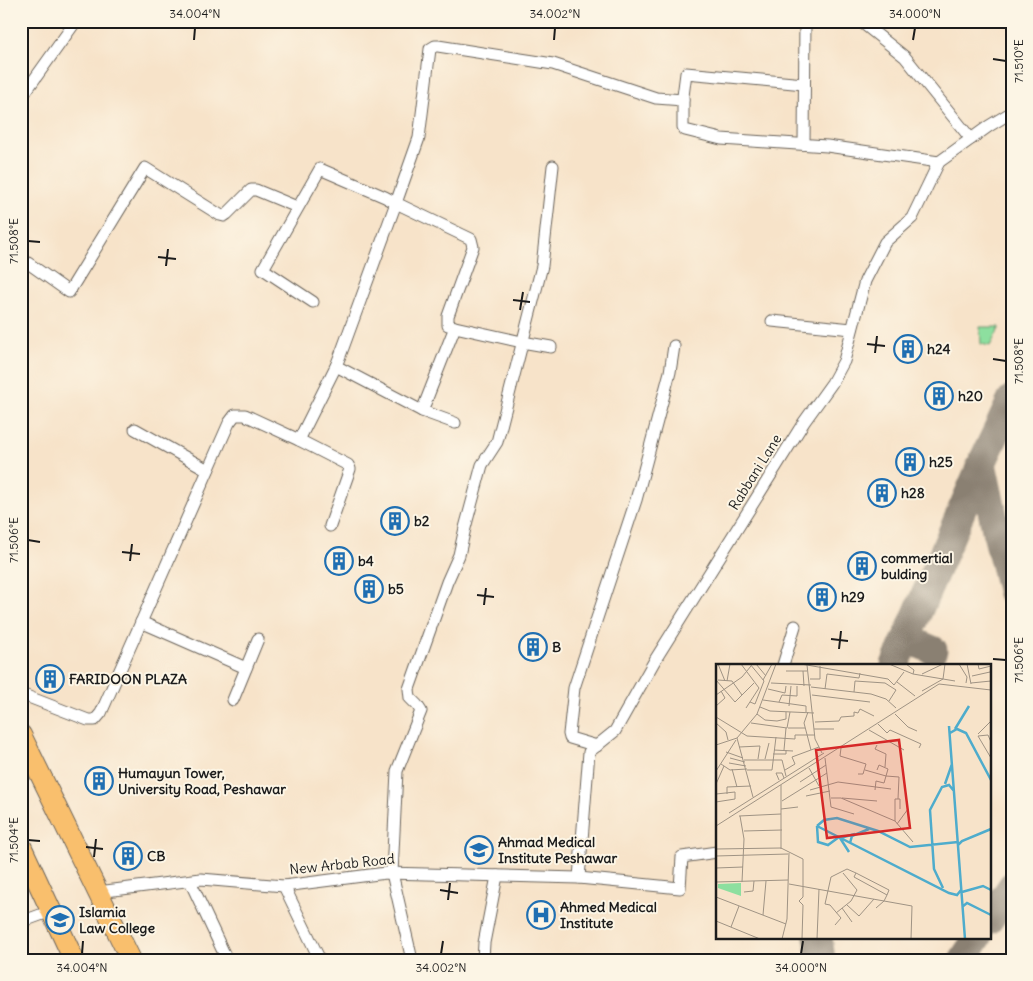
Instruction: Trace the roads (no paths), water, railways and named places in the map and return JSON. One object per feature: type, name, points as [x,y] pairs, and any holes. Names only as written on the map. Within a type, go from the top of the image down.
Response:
[{"type":"highway","points":[[21,735],[131,960]]},
{"type":"highway","points":[[21,846],[74,960]]},
{"type":"street","points":[[21,98],[76,21]]},
{"type":"street","points":[[804,144],[805,21]]},
{"type":"street","points":[[860,21],[905,57],[971,139]]},
{"type":"street","points":[[299,440],[336,366],[419,138],[430,50],[435,46],[553,64],[656,98],[683,100]]},
{"type":"street","points":[[804,84],[686,73],[683,100],[685,130],[721,139],[827,146],[938,162],[1012,112]]},
{"type":"street","name":"Rabbani Lane","points":[[579,878],[589,752],[614,731],[794,438],[832,383],[844,361],[865,281],[885,242],[912,218],[938,162]]},
{"type":"street","points":[[412,960],[392,873],[396,771],[421,711],[418,704],[410,698],[409,689],[447,582],[459,555],[482,465],[497,442],[542,266],[553,166]]},
{"type":"street","points":[[28,263],[69,292],[145,168],[220,215],[224,216],[227,214],[252,190],[297,207]]},
{"type":"street","points":[[313,302],[263,269],[320,169],[385,197],[471,239],[474,247],[448,316],[448,324],[455,328],[551,347]]},
{"type":"street","points":[[772,321],[852,329]]},
{"type":"street","points":[[422,412],[455,328]]},
{"type":"street","points":[[597,746],[570,738],[574,688],[636,500],[670,372],[674,346]]},
{"type":"street","points":[[336,366],[422,412],[455,423]]},
{"type":"street","points":[[21,694],[88,720],[95,720],[101,713],[229,423],[235,415],[246,415],[348,465],[350,468],[330,526]]},
{"type":"street","points":[[135,429],[208,470]]},
{"type":"street","points":[[141,622],[246,668]]},
{"type":"street","points":[[783,664],[795,626]]},
{"type":"street","points":[[233,700],[258,639]]},
{"type":"street","name":"New Arbab Road","points":[[98,892],[202,879],[284,886],[386,872],[579,878],[680,888],[682,857],[716,852]]},
{"type":"street","points":[[483,960],[484,943],[498,876]]},
{"type":"street","points":[[190,881],[227,960]]},
{"type":"street","points":[[284,886],[320,960]]},
{"type":"street","points":[[21,922],[51,911]]},
{"type":"place","name":"h24","points":[[908,349]]},
{"type":"place","name":"h20","points":[[939,396]]},
{"type":"place","name":"h25","points":[[910,462]]},
{"type":"place","name":"h28","points":[[882,493]]},
{"type":"place","name":"b2","points":[[395,521]]},
{"type":"place","name":"b4","points":[[339,561]]},
{"type":"place","name":"commertial bulding","points":[[862,566]]},
{"type":"place","name":"b5","points":[[369,589]]},
{"type":"place","name":"h29","points":[[822,597]]},
{"type":"place","name":"B","points":[[533,647]]},
{"type":"place","name":"FARIDOON PLAZA","points":[[50,679]]},
{"type":"place","name":"Humayun Tower, University Road, Peshawar","points":[[99,781]]},
{"type":"place","name":"Ahmad Medical Institute Peshawar","points":[[479,850]]},
{"type":"place","name":"CB","points":[[128,856]]},
{"type":"place","name":"Ahmed Medical Institute","points":[[541,915]]},
{"type":"place","name":"Islamia Law College","points":[[60,920]]}]
